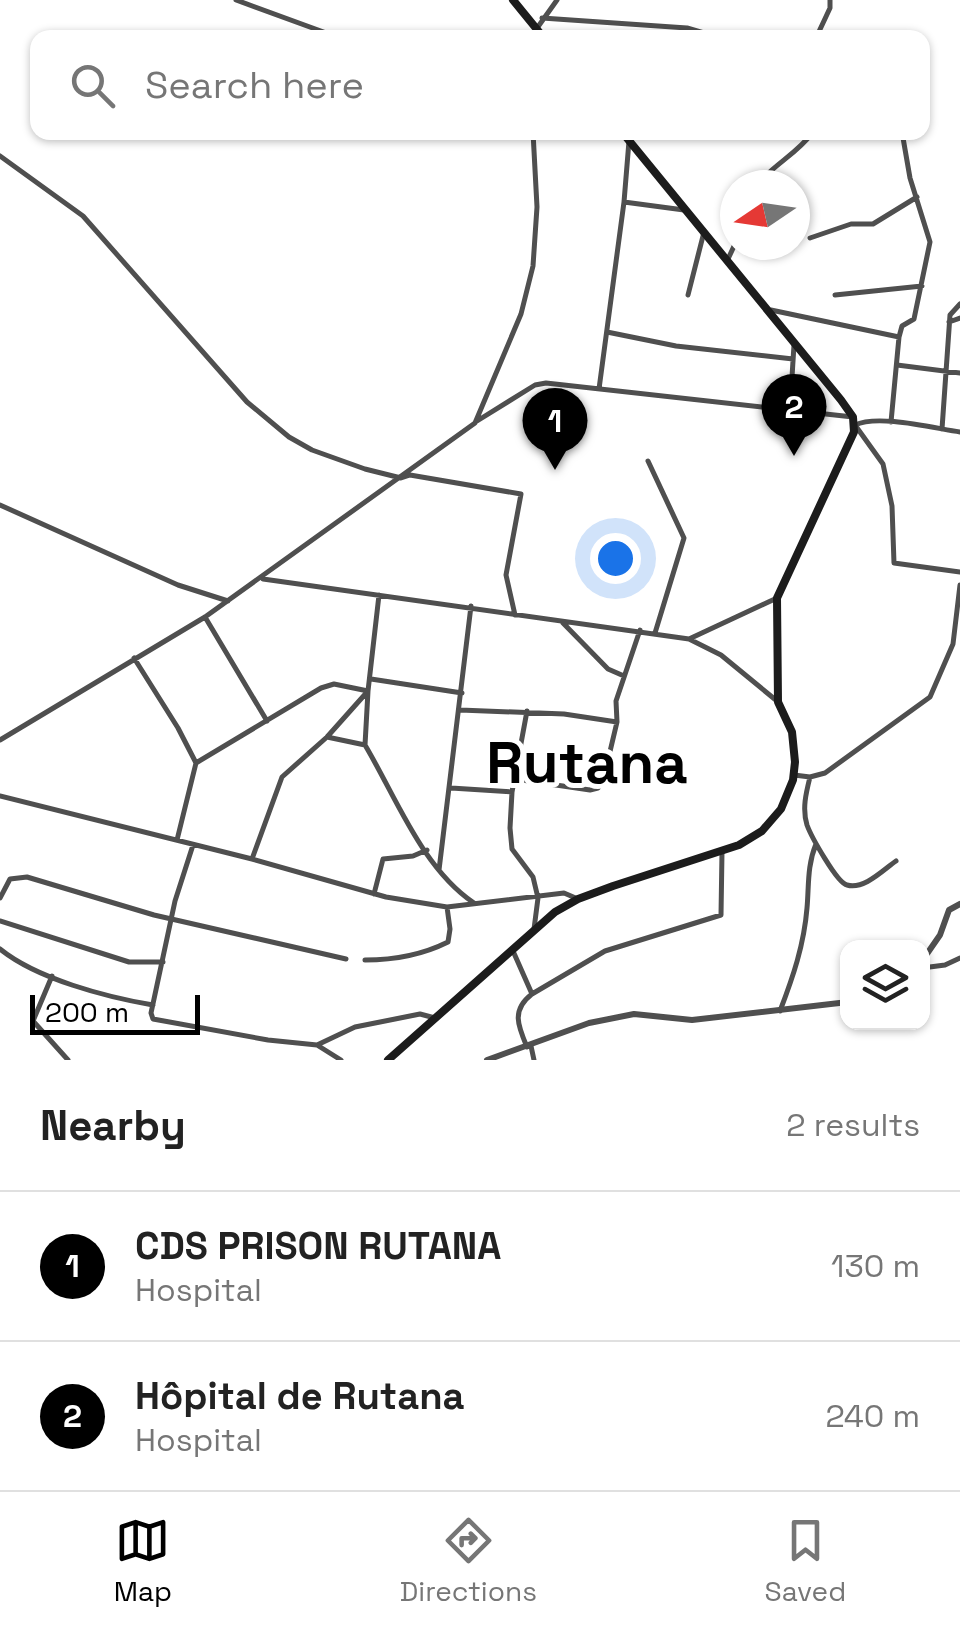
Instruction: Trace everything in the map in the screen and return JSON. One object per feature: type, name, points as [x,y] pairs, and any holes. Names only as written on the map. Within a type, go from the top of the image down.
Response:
[{"type":"main road","points":[[513,0],[538,30]]},
{"type":"main road","points":[[628,140],[720,252]]},
{"type":"main road","points":[[388,1060],[534,929],[578,899],[722,852],[752,838],[772,822],[789,795],[794,775],[792,732],[778,702],[777,598],[854,421],[726,260]]},
{"type":"street","points":[[236,0],[318,30]]},
{"type":"street","points":[[534,30],[556,0]]},
{"type":"street","points":[[820,30],[830,0]]},
{"type":"street","points":[[542,18],[694,30]]},
{"type":"street","points":[[474,423],[521,314],[533,266],[538,207],[534,140]]},
{"type":"street","points":[[599,388],[624,202],[625,140]]},
{"type":"street","points":[[771,170],[795,154],[807,140]]},
{"type":"street","points":[[891,422],[899,337],[902,326],[914,319],[930,242],[904,140]]},
{"type":"street","points":[[0,156],[84,216],[247,402],[289,437],[312,450],[400,478],[410,475],[521,494],[506,575],[515,615]]},
{"type":"street","points":[[810,238],[850,224],[873,224],[916,198]]},
{"type":"street","points":[[624,202],[687,211]]},
{"type":"street","points":[[688,295],[704,232]]},
{"type":"street","points":[[834,295],[922,286]]},
{"type":"street","points":[[942,429],[950,315],[960,304]]},
{"type":"street","points":[[768,310],[899,337]]},
{"type":"street","points":[[949,322],[960,318]]},
{"type":"street","points":[[607,332],[676,346],[794,360]]},
{"type":"street","points":[[790,410],[794,342]]},
{"type":"street","points":[[897,366],[960,374]]},
{"type":"street","points":[[0,740],[204,617],[474,423],[535,385],[546,382],[960,432]]},
{"type":"street","points":[[854,421],[882,464],[892,506],[894,563],[960,572]]},
{"type":"street","points":[[648,461],[684,538],[655,633]]},
{"type":"street","points":[[0,504],[178,584],[228,601]]},
{"type":"street","points":[[260,578],[689,638],[721,655],[778,702]]},
{"type":"street","points":[[794,775],[810,778],[825,773],[930,697],[957,645],[960,584]]},
{"type":"street","points":[[379,595],[365,745],[426,850],[458,892],[476,904]]},
{"type":"street","points":[[689,638],[777,598]]},
{"type":"street","points":[[440,870],[470,606]]},
{"type":"street","points":[[204,617],[267,721]]},
{"type":"street","points":[[562,622],[608,668],[624,676]]},
{"type":"street","points":[[516,779],[598,788],[617,722],[616,700],[640,630]]},
{"type":"street","points":[[133,658],[196,763],[177,841]]},
{"type":"street","points":[[370,679],[462,693]]},
{"type":"street","points":[[196,763],[322,688],[334,684],[368,691]]},
{"type":"street","points":[[252,859],[277,786],[368,691]]},
{"type":"street","points":[[460,710],[527,711],[617,722]]},
{"type":"street","points":[[527,711],[512,792],[510,828],[512,849],[533,876],[538,898],[534,929]]},
{"type":"street","points":[[327,737],[365,745]]},
{"type":"street","points":[[810,778],[804,800],[807,826],[840,882],[850,887],[864,884],[896,862]]},
{"type":"street","points":[[450,788],[512,792]]},
{"type":"street","points":[[0,796],[374,894],[447,906],[564,893],[578,899]]},
{"type":"street","points":[[780,1011],[798,962],[810,859],[817,842]]},
{"type":"street","points":[[194,846],[171,917],[153,1019],[317,1045],[340,1060]]},
{"type":"street","points":[[374,894],[383,858],[413,856],[426,850]]},
{"type":"street","points":[[534,1060],[517,1017],[523,1001],[605,951],[721,915],[722,852]]},
{"type":"street","points":[[0,898],[10,878],[28,877],[154,915],[346,959]]},
{"type":"street","points":[[930,951],[949,910],[960,904]]},
{"type":"street","points":[[365,960],[398,958],[448,942],[447,906]]},
{"type":"street","points":[[0,921],[129,962],[162,962]]},
{"type":"street","points":[[512,948],[532,994]]},
{"type":"street","points":[[0,949],[26,966],[52,976],[153,1005]]},
{"type":"street","points":[[930,964],[945,965],[960,958]]},
{"type":"street","points":[[52,976],[33,1021],[68,1060]]},
{"type":"street","points":[[487,1060],[589,1023],[634,1014],[692,1020],[840,1003]]},
{"type":"street","points":[[317,1045],[354,1027],[420,1014],[435,1018]]},
{"type":"place","name":"Hôpital de Rutana","points":[[794,456]]},
{"type":"place","name":"CDS PRISON RUTANA","points":[[555,470]]},
{"type":"district","name":"Rutana","points":[[587,763]]}]
